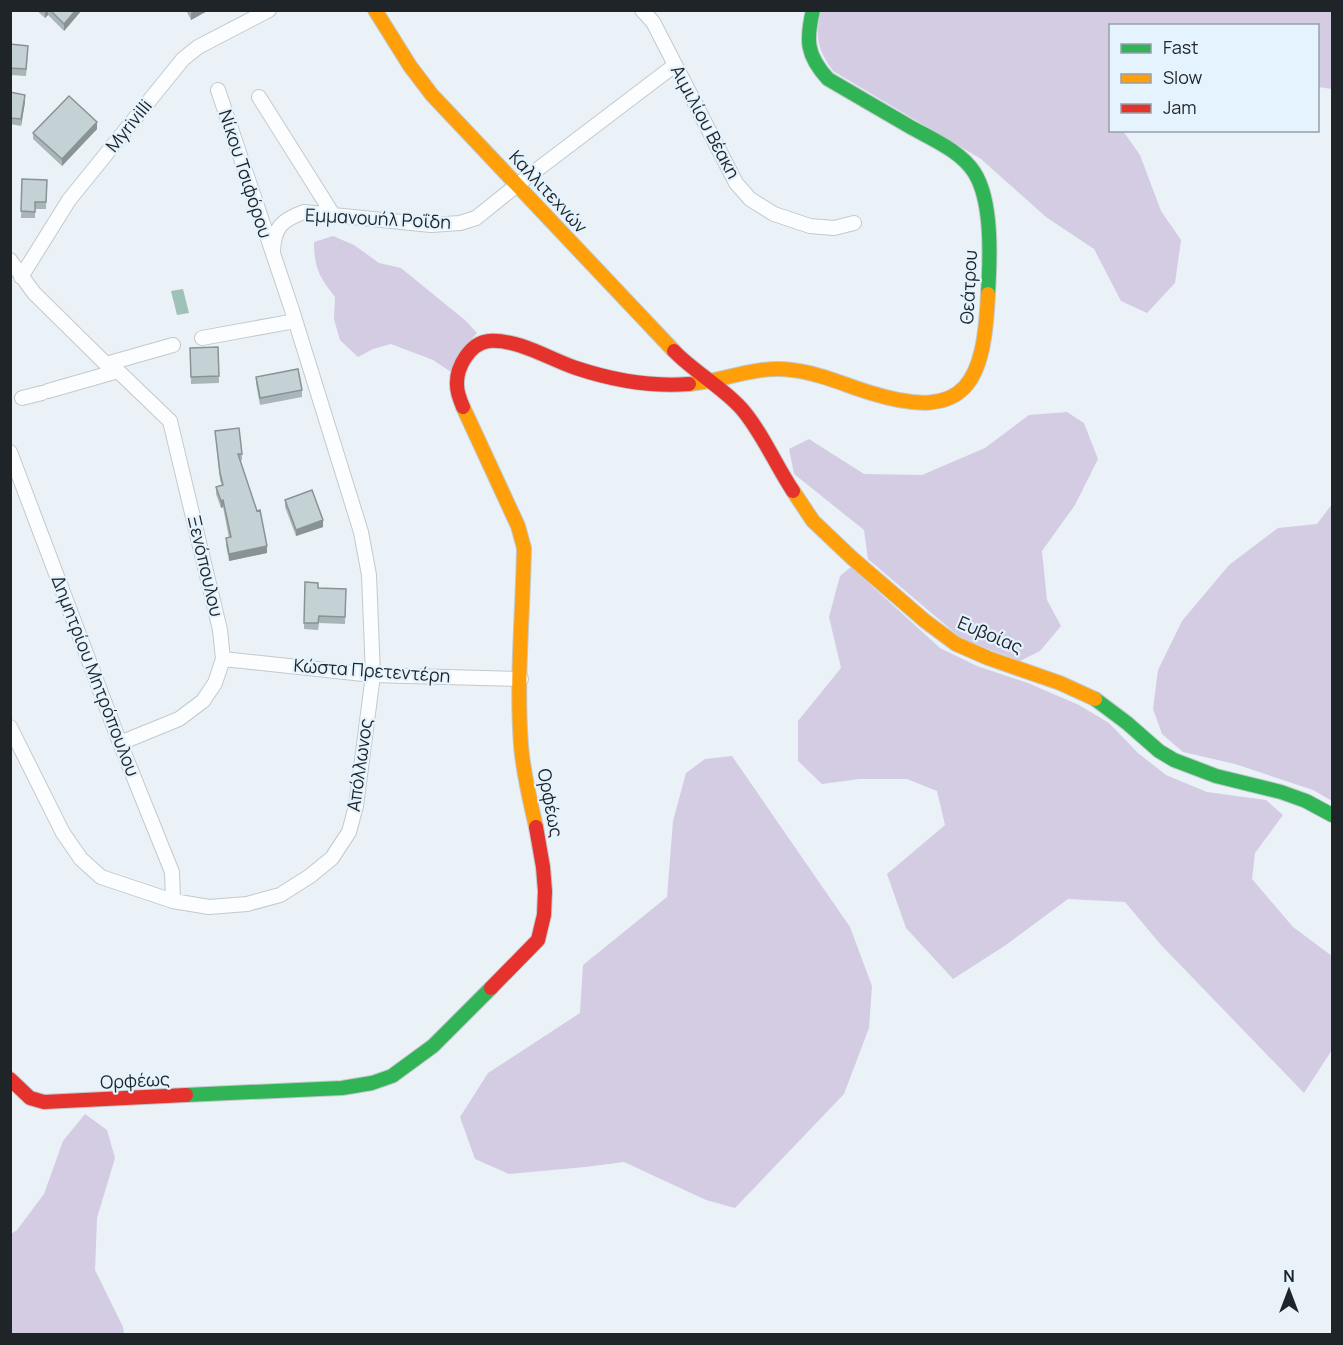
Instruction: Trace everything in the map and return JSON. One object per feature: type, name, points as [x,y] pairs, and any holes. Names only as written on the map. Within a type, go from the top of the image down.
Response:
[{"type":"street","name":"Myrivilli","points":[[21,277],[69,200],[183,59],[198,47],[269,10]]},
{"type":"street","name":"Καλλιτεχνών","points":[[375,10],[410,66],[432,95],[676,354],[713,381]]},
{"type":"street","name":"Αιμιλίου Βέακη","points":[[642,10],[653,22],[736,183],[750,199],[774,214],[810,226],[834,228],[854,223]]},
{"type":"street","name":"Θεάτρου","points":[[713,381],[725,376],[777,368],[804,372],[909,402],[928,402],[948,399],[966,387],[977,370],[983,347],[990,258],[983,195],[976,174],[944,146],[828,79],[816,67],[808,51],[808,31],[813,10]]},
{"type":"street","name":"Εμμανουήλ Ροΐδη","points":[[273,257],[273,239],[277,228],[289,218],[304,212],[332,213],[431,225],[460,223],[476,219],[675,65]]},
{"type":"street","name":"Νίκου Τσιφόρου","points":[[218,90],[273,257]]},
{"type":"street","points":[[259,97],[332,213]]},
{"type":"street","name":"Απόλλωνος","points":[[10,728],[63,833],[81,859],[101,877],[173,900],[209,907],[247,904],[280,895],[310,876],[332,858],[349,832],[356,806],[373,675],[371,601],[366,554],[295,321],[273,257]]},
{"type":"street","name":"Ξενόπουλου","points":[[10,260],[34,293],[105,364],[118,371],[163,411],[170,421],[220,630],[223,658],[215,683],[202,701],[179,719],[120,743]]},
{"type":"street","points":[[202,338],[295,321]]},
{"type":"street","name":"Ορφέως","points":[[10,1079],[30,1098],[44,1101],[342,1088],[392,1076],[433,1046],[538,940],[544,922],[546,898],[545,872],[521,746],[524,548],[518,526],[462,404],[456,387],[457,373],[478,342],[493,339],[513,344],[577,369],[623,382],[668,386],[713,381]]},
{"type":"street","points":[[105,364],[173,345]]},
{"type":"street","points":[[22,398],[118,371]]},
{"type":"street","name":"Ευβοίας","points":[[713,381],[741,408],[753,424],[783,476],[813,521],[925,621],[956,644],[988,658],[1060,682],[1096,700],[1159,751],[1174,760],[1216,776],[1281,792],[1306,801],[1332,815]]},
{"type":"street","name":"Δημητρίου Μητρόπουλου","points":[[10,452],[120,743],[172,872],[173,900]]},
{"type":"street","name":"Κώστα Πρετεντέρη","points":[[223,658],[373,675],[521,679]]},
{"type":"shaded area","points":[[821,10],[1332,11],[1332,89],[1319,87],[1319,24],[1109,24],[1109,132],[1124,132],[1140,155],[1161,211],[1181,240],[1175,283],[1147,313],[1121,301],[1094,249],[1046,217],[981,159],[833,71],[821,49],[818,28]]},
{"type":"shaded area","points":[[333,236],[354,245],[379,263],[401,268],[466,321],[477,333],[462,350],[451,372],[433,360],[391,344],[373,349],[358,357],[340,340],[334,319],[335,297],[318,271],[314,251],[314,242]]},
{"type":"shaded area","points":[[183,289],[189,313],[177,315],[171,291]]},
{"type":"shaded area","points":[[1067,412],[1084,423],[1098,459],[1075,505],[1042,551],[1047,600],[1061,626],[1040,651],[1020,661],[962,639],[868,559],[864,530],[794,474],[789,449],[809,439],[864,474],[922,475],[985,448],[1029,415]]},
{"type":"shaded area","points":[[1332,504],[1332,801],[1313,790],[1235,764],[1183,752],[1162,734],[1153,709],[1158,670],[1182,621],[1229,565],[1278,528],[1317,524]]},
{"type":"shaded area","points":[[851,567],[940,648],[977,666],[1028,683],[1079,705],[1109,723],[1138,753],[1166,775],[1207,792],[1266,800],[1283,815],[1255,853],[1252,879],[1293,927],[1332,956],[1332,1050],[1304,1093],[1161,945],[1125,902],[1068,899],[1006,945],[953,979],[906,928],[887,874],[945,825],[937,791],[907,779],[859,779],[822,784],[798,761],[798,721],[841,668],[829,617],[840,576]]},
{"type":"shaded area","points":[[732,756],[850,927],[872,986],[869,1028],[844,1094],[735,1208],[706,1200],[624,1162],[509,1174],[475,1159],[460,1117],[488,1073],[580,1013],[583,965],[667,897],[673,821],[686,773],[705,759]]},
{"type":"shaded area","points":[[85,1114],[107,1130],[115,1158],[97,1218],[95,1270],[123,1327],[124,1334],[11,1334],[11,1234],[17,1230],[44,1194],[63,1141]]},
{"type":"building","points":[[50,10],[76,10],[64,24]]},
{"type":"building","points":[[10,44],[28,46],[26,69],[10,68]]},
{"type":"building","points":[[10,92],[25,95],[21,119],[10,118]]},
{"type":"building","points":[[69,96],[97,122],[62,159],[33,133]]},
{"type":"building","points":[[22,179],[47,180],[46,202],[35,202],[35,212],[21,211]]},
{"type":"building","points":[[218,347],[219,376],[191,377],[190,348]]},
{"type":"building","points":[[298,369],[302,390],[260,398],[256,377]]},
{"type":"building","points":[[239,428],[242,454],[238,454],[257,511],[260,510],[267,546],[229,554],[226,538],[231,537],[223,500],[221,501],[216,487],[223,485],[215,431]]},
{"type":"building","points":[[312,490],[323,520],[296,530],[285,500]]},
{"type":"building","points":[[305,582],[318,583],[318,588],[346,589],[345,617],[319,616],[318,623],[304,623]]},
{"type":"traffic: fast","points":[[813,10],[809,30],[810,47],[815,62],[828,79],[943,145],[961,157],[974,172],[984,199],[989,231],[988,294]]},
{"type":"traffic: fast","points":[[1095,699],[1159,751],[1174,760],[1216,776],[1281,792],[1306,801],[1332,815]]},
{"type":"traffic: fast","points":[[186,1095],[342,1088],[372,1083],[392,1076],[433,1046],[491,988]]},
{"type":"traffic: slow","points":[[375,10],[410,66],[432,95],[674,351]]},
{"type":"traffic: slow","points":[[689,384],[753,371],[779,369],[812,374],[904,401],[930,402],[950,398],[964,387],[975,371],[982,350],[988,294]]},
{"type":"traffic: slow","points":[[463,407],[518,526],[524,548],[519,671],[521,745],[523,766],[536,827]]},
{"type":"traffic: slow","points":[[793,491],[813,521],[852,558],[925,621],[956,644],[988,658],[1060,683],[1095,699]]},
{"type":"traffic: jam","points":[[463,407],[458,394],[459,371],[470,351],[489,341],[523,346],[576,368],[604,376],[646,383],[689,384]]},
{"type":"traffic: jam","points":[[674,351],[741,408],[793,491]]},
{"type":"traffic: jam","points":[[491,988],[538,940],[544,915],[545,891],[536,827]]},
{"type":"traffic: jam","points":[[10,1079],[30,1098],[44,1102],[186,1095]]}]
